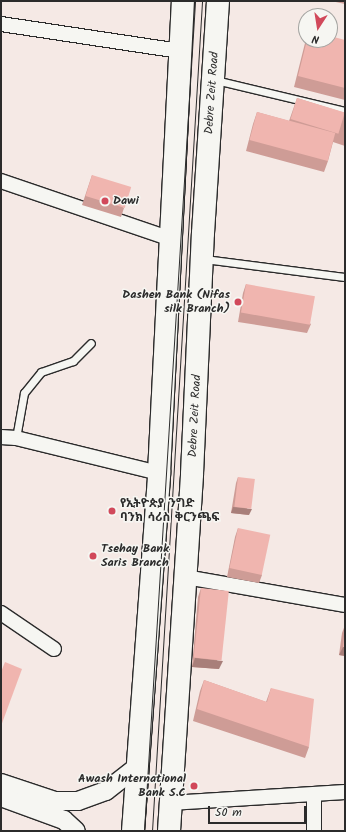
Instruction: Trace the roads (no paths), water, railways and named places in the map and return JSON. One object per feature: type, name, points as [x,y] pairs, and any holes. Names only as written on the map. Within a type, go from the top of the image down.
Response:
[{"type":"main road","points":[[134,831],[137,767],[159,474],[179,51],[183,1]]},
{"type":"main road","name":"Debre Zeit Road","points":[[169,831],[186,577],[202,258],[218,1]]},
{"type":"street","points":[[1,24],[179,51]]},
{"type":"street","points":[[1,181],[171,239]]},
{"type":"street","points":[[1,437],[16,438],[159,474]]},
{"type":"street","points":[[186,577],[345,605]]},
{"type":"street","points":[[1,613],[54,649]]},
{"type":"street","points":[[1,784],[55,801],[78,801],[106,791],[137,767]]},
{"type":"street","points":[[170,804],[345,792]]},
{"type":"street","points":[[314,795],[314,831]]},
{"type":"street","points":[[1,797],[64,820],[76,831]]},
{"type":"lane","points":[[213,79],[345,111]]},
{"type":"lane","points":[[202,258],[345,277]]},
{"type":"lane","points":[[16,438],[24,393],[41,372],[73,362],[91,343]]},
{"type":"tram line","points":[[144,831],[195,1]]},
{"type":"tram line","points":[[152,831],[202,1]]},
{"type":"place","name":"Dawi","points":[[105,201]]},
{"type":"place","name":"Dashen Bank (Nifas silk Branch)","points":[[238,302]]},
{"type":"place","name":"የኢትዮጵያ ንግድ ባንክ ሳሪስ ቅርንጫፍ","points":[[112,511]]},
{"type":"place","name":"Tsehay Bank Saris Branch","points":[[93,556]]},
{"type":"place","name":"Awash International Bank S.C","points":[[194,786]]}]
